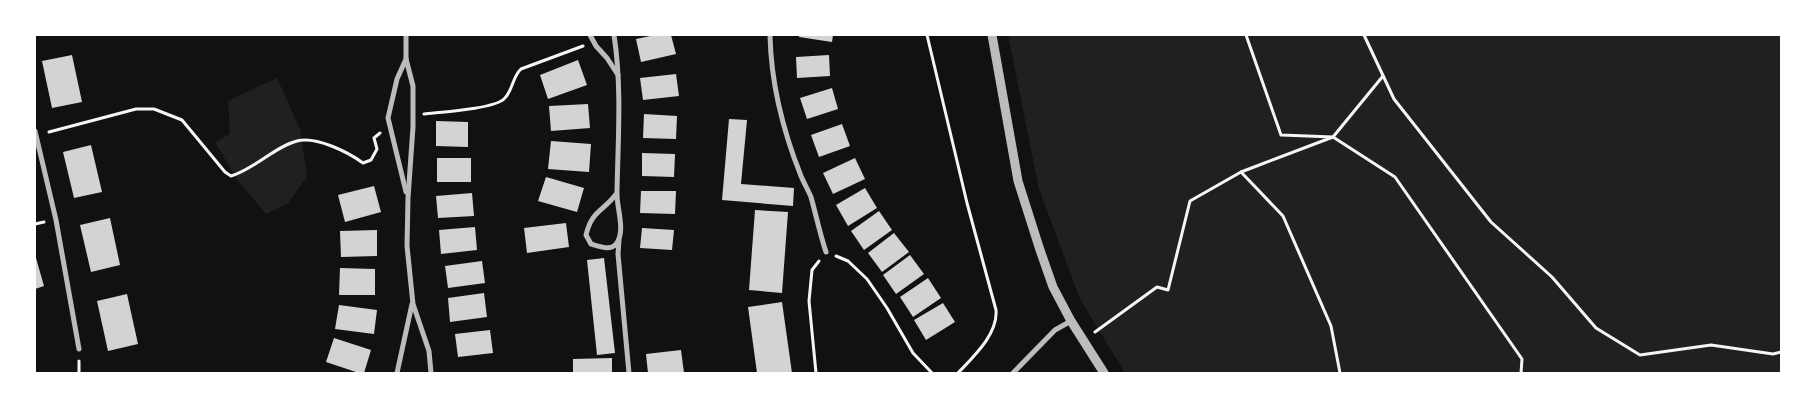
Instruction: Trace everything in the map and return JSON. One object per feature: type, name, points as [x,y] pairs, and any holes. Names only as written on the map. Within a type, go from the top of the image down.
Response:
[{"type":"street","points":[[406,35],[406,59],[413,86],[407,246],[412,304],[428,351],[431,373]]},
{"type":"street","points":[[590,35],[619,78]]},
{"type":"street","points":[[614,35],[619,78],[617,193],[620,239],[618,254],[628,373]]},
{"type":"street","points":[[770,35],[770,58],[778,106],[801,177],[810,195],[826,252]]},
{"type":"street","points":[[992,35],[1018,181],[1054,287],[1071,321],[1104,373]]},
{"type":"street","points":[[406,59],[397,79],[388,118],[408,198]]},
{"type":"street","points":[[35,133],[56,220],[79,349]]},
{"type":"street","points":[[617,193],[610,203],[598,211],[589,222],[586,235],[592,244],[605,248],[615,246],[620,239]]},
{"type":"street","points":[[397,373],[412,304]]},
{"type":"street","points":[[1013,373],[1055,330],[1071,321]]},
{"type":"path","points":[[927,35],[967,203],[997,318],[994,326],[973,357],[958,373]]},
{"type":"path","points":[[1246,35],[1281,134],[1333,137],[1395,177],[1522,359],[1521,373]]},
{"type":"path","points":[[1364,35],[1394,99],[1491,222],[1552,276],[1596,328],[1640,356],[1711,345],[1773,354],[1781,352]]},
{"type":"path","points":[[413,116],[489,106],[500,102],[506,97],[516,74],[521,69],[594,42]]},
{"type":"path","points":[[1083,341],[1156,287],[1168,290],[1190,201],[1241,172],[1333,137],[1383,76]]},
{"type":"path","points":[[35,133],[136,109],[154,109],[182,120],[225,172],[231,176],[243,172],[298,141],[311,141],[334,147],[363,163],[371,160],[377,148],[374,138],[390,126]]},
{"type":"path","points":[[1241,172],[1283,216],[1331,326],[1340,373]]},
{"type":"path","points":[[816,373],[809,301],[812,270],[826,252],[848,261],[862,274],[886,308],[913,353],[932,373]]},
{"type":"shaded area","points":[[1008,35],[1781,35],[1781,373],[1125,373],[1080,299],[1039,189]]},
{"type":"shaded area","points":[[277,78],[300,129],[307,177],[288,203],[266,214],[238,181],[215,142],[230,134],[228,101]]},
{"type":"building","points":[[655,35],[671,35],[676,54],[641,62],[636,39]]},
{"type":"building","points":[[799,35],[833,35],[832,42],[799,37]]},
{"type":"building","points":[[72,55],[82,102],[52,108],[42,61]]},
{"type":"building","points":[[829,55],[830,76],[797,78],[796,57]]},
{"type":"building","points":[[578,60],[587,85],[548,99],[540,75]]},
{"type":"building","points":[[676,74],[679,96],[643,100],[640,78]]},
{"type":"building","points":[[832,88],[838,109],[807,119],[800,98]]},
{"type":"building","points":[[588,104],[590,128],[551,131],[549,106]]},
{"type":"building","points":[[644,114],[677,116],[676,139],[643,138]]},
{"type":"building","points":[[729,119],[747,120],[741,184],[794,188],[793,206],[722,200]]},
{"type":"building","points":[[436,121],[468,122],[468,147],[436,146]]},
{"type":"building","points":[[842,124],[850,146],[819,157],[811,135]]},
{"type":"building","points":[[551,141],[591,144],[589,172],[548,169]]},
{"type":"building","points":[[91,145],[102,192],[74,198],[63,152]]},
{"type":"building","points":[[642,153],[675,154],[674,177],[642,176]]},
{"type":"building","points":[[437,158],[471,158],[471,182],[437,182]]},
{"type":"building","points":[[855,158],[865,179],[833,194],[823,173]]},
{"type":"building","points":[[546,177],[584,188],[577,212],[538,201]]},
{"type":"building","points":[[374,186],[381,212],[345,222],[338,195]]},
{"type":"building","points":[[865,188],[877,208],[848,226],[836,205]]},
{"type":"building","points":[[641,191],[676,191],[675,214],[640,213]]},
{"type":"building","points":[[472,193],[474,216],[438,218],[436,196]]},
{"type":"building","points":[[755,210],[788,212],[782,293],[749,290]]},
{"type":"building","points":[[879,211],[892,230],[864,250],[851,231]]},
{"type":"building","points":[[110,218],[120,265],[91,272],[80,225]]},
{"type":"building","points":[[566,223],[569,247],[527,253],[524,228]]},
{"type":"building","points":[[475,227],[477,250],[441,254],[439,230]]},
{"type":"building","points":[[642,228],[674,230],[672,250],[640,248]]},
{"type":"building","points":[[377,230],[377,256],[341,257],[340,231]]},
{"type":"building","points":[[894,233],[909,252],[882,272],[868,253]]},
{"type":"building","points":[[910,255],[924,274],[896,294],[883,275]]},
{"type":"building","points":[[604,258],[615,353],[597,355],[587,260]]},
{"type":"building","points":[[35,259],[44,286],[35,289]]},
{"type":"building","points":[[482,261],[485,283],[448,288],[445,266]]},
{"type":"building","points":[[340,268],[375,269],[375,295],[339,295]]},
{"type":"building","points":[[928,278],[941,298],[913,317],[900,297]]},
{"type":"building","points":[[484,293],[487,317],[450,322],[448,298]]},
{"type":"building","points":[[127,294],[138,344],[108,351],[97,301]]},
{"type":"building","points":[[782,302],[792,373],[757,373],[748,307]]},
{"type":"building","points":[[943,303],[955,322],[926,340],[914,320]]},
{"type":"building","points":[[339,305],[377,310],[374,334],[335,329]]},
{"type":"building","points":[[490,330],[493,353],[458,357],[455,334]]},
{"type":"building","points":[[334,338],[371,350],[364,373],[326,362]]},
{"type":"building","points":[[681,350],[684,373],[648,373],[646,354]]},
{"type":"building","points":[[612,358],[612,373],[573,373],[573,359]]}]
